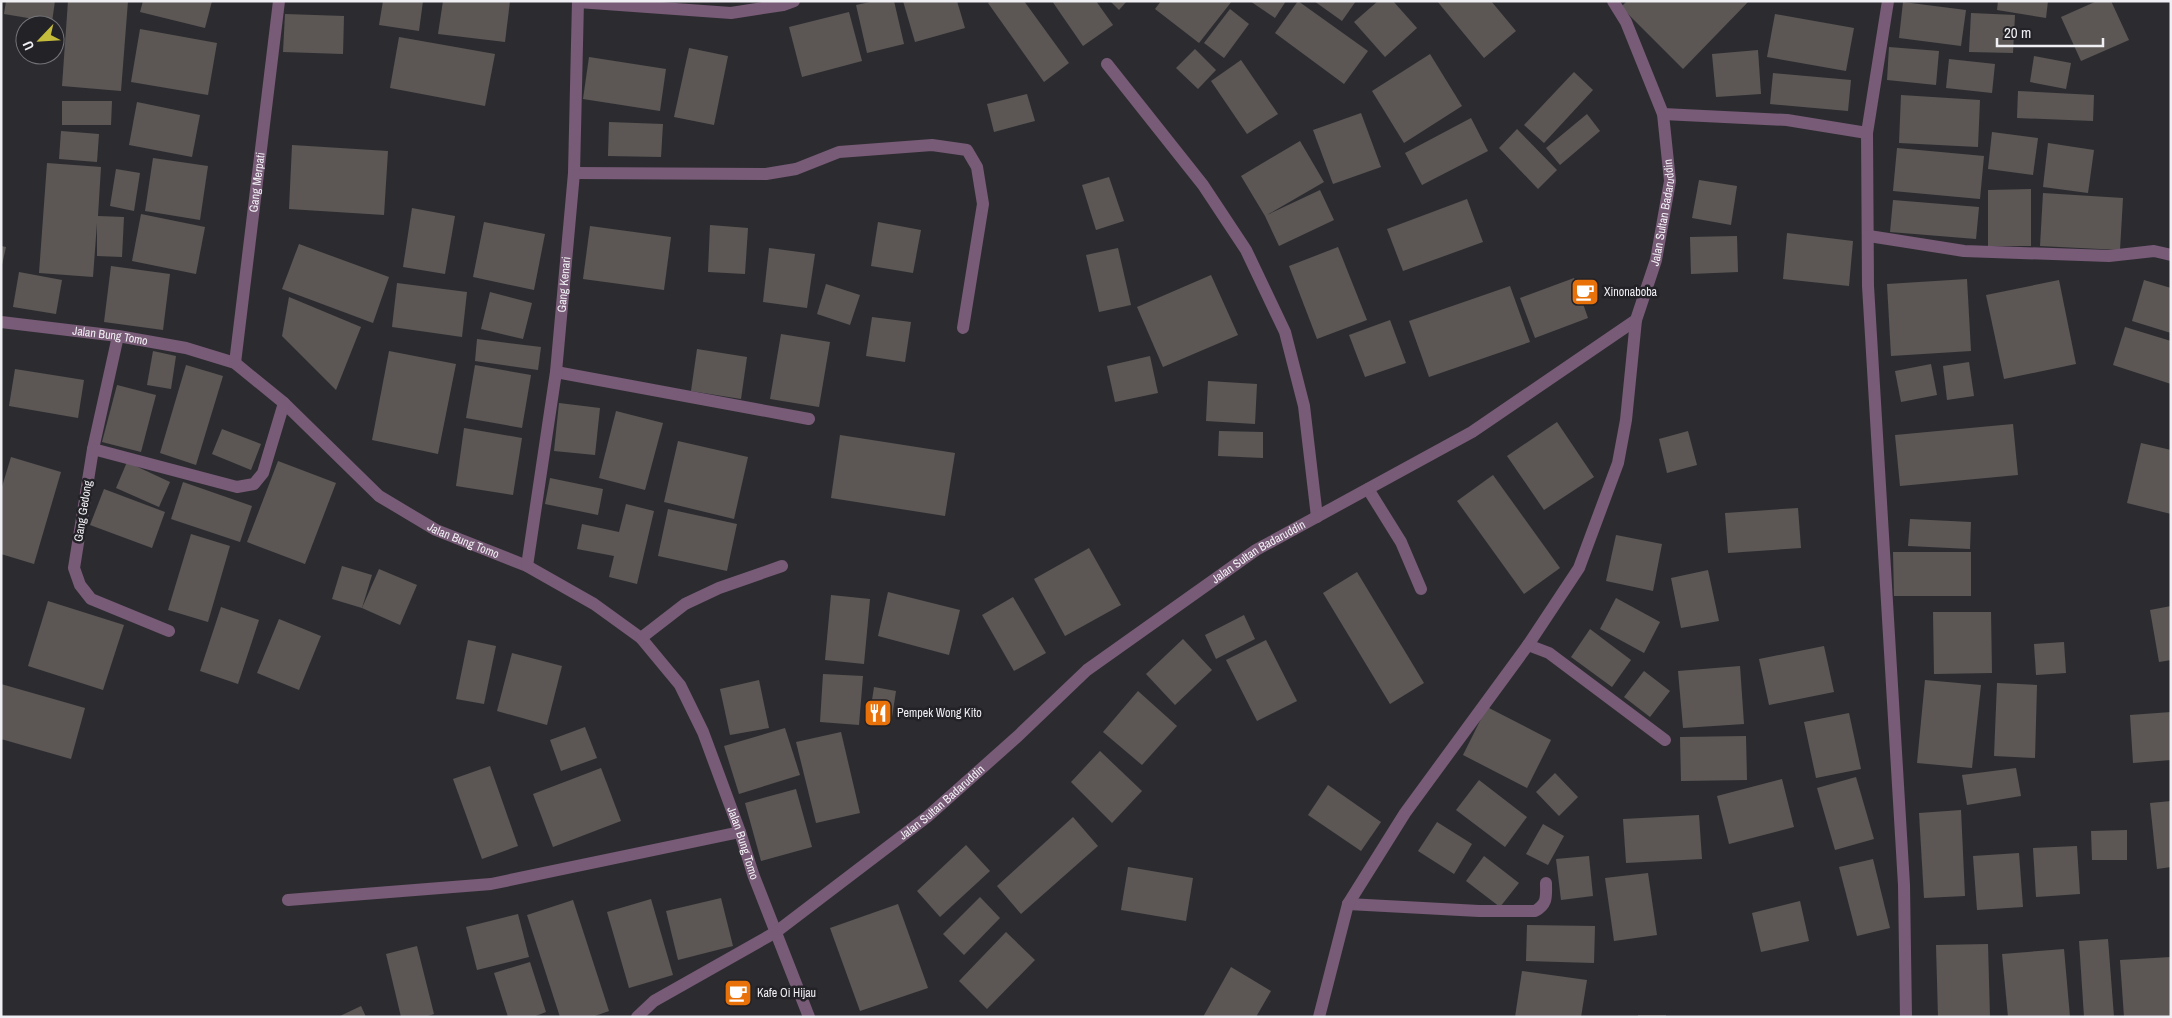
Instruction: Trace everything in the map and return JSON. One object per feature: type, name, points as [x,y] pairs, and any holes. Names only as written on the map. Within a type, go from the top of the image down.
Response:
[{"type":"street","name":"Gang Merpati","points":[[235,363],[279,1]]},
{"type":"street","points":[[578,2],[731,12],[783,5],[794,1]]},
{"type":"street","name":"Jalan Sultan Badaruddin","points":[[637,1017],[654,1001],[776,932],[927,817],[1018,736],[1087,670],[1256,550],[1472,432],[1636,320],[1656,260],[1670,181],[1663,114],[1626,22],[1613,1]]},
{"type":"street","points":[[1888,1],[1867,134],[1868,286],[1904,885],[1906,1017]]},
{"type":"street","name":"Gang Kenari","points":[[527,566],[556,372],[574,174],[578,2]]},
{"type":"street","points":[[1107,64],[1203,185],[1241,242],[1285,332],[1304,406],[1316,517]]},
{"type":"street","points":[[1663,114],[1788,120],[1867,134]]},
{"type":"street","points":[[574,174],[766,174],[796,169],[839,152],[932,146],[967,150],[978,167],[983,204],[963,328]]},
{"type":"street","points":[[1869,236],[1964,251],[2109,256],[2154,251],[2171,255]]},
{"type":"street","points":[[1319,1017],[1348,904],[1405,813],[1528,645],[1579,568],[1618,463],[1626,420],[1636,320]]},
{"type":"street","name":"Jalan Bung Tomo","points":[[1,322],[118,336],[186,348],[235,363],[284,403],[379,496],[436,530],[527,566],[594,604],[641,638],[680,685],[703,732],[740,832],[753,874],[809,1017]]},
{"type":"street","name":"Gang Gedong","points":[[118,336],[93,449],[74,568],[80,585],[91,599],[170,631]]},
{"type":"street","points":[[556,372],[809,418]]},
{"type":"street","points":[[93,449],[237,487],[254,484],[263,472],[284,403]]},
{"type":"street","points":[[1368,489],[1401,542],[1421,589]]},
{"type":"street","points":[[641,638],[685,604],[719,588],[782,566]]},
{"type":"street","points":[[1528,645],[1549,653],[1664,740]]},
{"type":"street","points":[[288,900],[491,884],[740,832]]},
{"type":"street","points":[[1348,904],[1479,911],[1535,911],[1542,907],[1546,901],[1546,883]]},
{"type":"building","points":[[6,1],[55,1],[53,15],[15,16],[4,14]]},
{"type":"building","points":[[68,1],[128,1],[121,91],[62,86],[63,65],[65,65]]},
{"type":"building","points":[[143,1],[212,1],[205,28],[140,12]]},
{"type":"building","points":[[383,1],[423,1],[419,31],[379,25]]},
{"type":"building","points":[[443,1],[510,1],[505,42],[438,34]]},
{"type":"building","points":[[875,1],[894,1],[904,44],[867,53],[856,5]]},
{"type":"building","points":[[903,1],[957,1],[965,28],[915,42]]},
{"type":"building","points":[[991,1],[1024,1],[1069,63],[1044,82],[988,3]]},
{"type":"building","points":[[1052,1],[1096,1],[1113,25],[1083,46]]},
{"type":"building","points":[[1110,1],[1127,1],[1119,10]]},
{"type":"building","points":[[1161,1],[1232,1],[1199,43],[1155,9]]},
{"type":"building","points":[[1250,1],[1286,1],[1275,18]]},
{"type":"building","points":[[1298,1],[1368,51],[1344,84],[1275,33]]},
{"type":"building","points":[[1314,1],[1356,1],[1342,21]]},
{"type":"building","points":[[1378,1],[1393,1],[1417,28],[1385,57],[1354,22]]},
{"type":"building","points":[[1437,1],[1491,1],[1516,31],[1484,58]]},
{"type":"building","points":[[1627,1],[1749,1],[1683,69],[1621,7]]},
{"type":"building","points":[[1998,1],[2048,1],[2046,18],[1997,10]]},
{"type":"building","points":[[2097,1],[2111,1],[2129,40],[2081,61],[2061,17]]},
{"type":"building","points":[[1903,2],[1966,10],[1961,46],[1899,38]]},
{"type":"building","points":[[1230,9],[1249,24],[1224,58],[1204,43]]},
{"type":"building","points":[[849,12],[862,61],[802,77],[789,27]]},
{"type":"building","points":[[1971,13],[2015,15],[2013,53],[1969,52]]},
{"type":"building","points":[[285,14],[344,16],[343,54],[283,52]]},
{"type":"building","points":[[1775,14],[1854,28],[1846,71],[1767,57]]},
{"type":"building","points":[[140,29],[217,43],[208,95],[131,82]]},
{"type":"building","points":[[399,37],[495,54],[485,106],[390,88]]},
{"type":"building","points":[[1889,47],[1939,51],[1936,85],[1887,80]]},
{"type":"building","points":[[689,48],[728,56],[714,125],[674,117]]},
{"type":"building","points":[[1195,49],[1216,70],[1198,89],[1176,68]]},
{"type":"building","points":[[1758,50],[1761,94],[1716,97],[1712,54]]},
{"type":"building","points":[[1430,54],[1462,106],[1404,143],[1372,91]]},
{"type":"building","points":[[2034,56],[2071,63],[2066,89],[2030,82]]},
{"type":"building","points":[[589,57],[666,69],[660,111],[583,99]]},
{"type":"building","points":[[1949,59],[1995,64],[1992,93],[1946,88]]},
{"type":"building","points":[[1241,60],[1278,114],[1247,134],[1211,81]]},
{"type":"building","points":[[1574,72],[1593,90],[1544,143],[1524,125]]},
{"type":"building","points":[[1773,73],[1851,80],[1848,111],[1770,104]]},
{"type":"building","points":[[2018,91],[2094,95],[2093,121],[2017,118]]},
{"type":"building","points":[[1027,94],[1035,121],[994,132],[987,104]]},
{"type":"building","points":[[1901,95],[1980,100],[1978,147],[1899,143]]},
{"type":"building","points":[[62,101],[112,101],[111,125],[62,125]]},
{"type":"building","points":[[137,102],[200,115],[192,157],[129,145]]},
{"type":"building","points":[[1361,113],[1381,167],[1333,184],[1313,130]]},
{"type":"building","points":[[1587,114],[1600,131],[1560,165],[1546,148]]},
{"type":"building","points":[[1471,118],[1488,151],[1422,185],[1405,153]]},
{"type":"building","points":[[609,122],[663,124],[661,157],[608,156]]},
{"type":"building","points":[[1517,129],[1557,170],[1538,189],[1499,148]]},
{"type":"building","points":[[61,131],[99,134],[97,162],[59,159]]},
{"type":"building","points":[[1992,132],[2038,138],[2033,175],[1988,169]]},
{"type":"building","points":[[1300,141],[1324,182],[1267,215],[1320,190],[1334,220],[1279,246],[1265,216],[1241,176]]},
{"type":"building","points":[[2048,143],[2094,150],[2088,193],[2043,187]]},
{"type":"building","points":[[292,145],[388,151],[384,215],[289,209]]},
{"type":"building","points":[[1897,148],[1984,156],[1980,199],[1893,191]]},
{"type":"building","points":[[153,158],[208,166],[200,220],[145,211]]},
{"type":"building","points":[[47,163],[101,167],[98,216],[124,217],[122,257],[97,256],[97,223],[93,277],[39,273]]},
{"type":"building","points":[[116,169],[140,173],[134,211],[110,206]]},
{"type":"building","points":[[1109,177],[1124,221],[1096,230],[1082,185]]},
{"type":"building","points":[[1699,180],[1737,186],[1731,225],[1692,218]]},
{"type":"building","points":[[2031,189],[2031,246],[1988,246],[1988,190]]},
{"type":"building","points":[[2043,193],[2123,198],[2120,250],[2040,246]]},
{"type":"building","points":[[1467,199],[1483,242],[1403,271],[1387,229]]},
{"type":"building","points":[[1893,200],[1979,207],[1976,239],[1890,232]]},
{"type":"building","points":[[412,208],[455,216],[445,274],[403,267]]},
{"type":"building","points":[[141,214],[205,227],[196,274],[132,261]]},
{"type":"building","points":[[484,222],[545,234],[534,290],[473,277]]},
{"type":"building","points":[[878,222],[921,230],[913,273],[871,266]]},
{"type":"building","points":[[710,225],[748,228],[745,274],[708,272]]},
{"type":"building","points":[[590,226],[671,237],[664,290],[583,279]]},
{"type":"building","points":[[1787,233],[1853,241],[1849,286],[1783,279]]},
{"type":"building","points":[[1737,236],[1738,272],[1691,274],[1690,237]]},
{"type":"building","points":[[299,244],[389,277],[373,323],[282,289]]},
{"type":"building","points":[[1,246],[6,247],[2,265],[1,265]]},
{"type":"building","points":[[1338,247],[1367,320],[1317,339],[1289,266]]},
{"type":"building","points":[[769,248],[815,254],[807,308],[763,302]]},
{"type":"building","points":[[1118,248],[1131,305],[1099,312],[1086,255]]},
{"type":"building","points":[[111,266],[170,274],[163,330],[104,322]]},
{"type":"building","points":[[19,272],[62,280],[56,314],[13,307]]},
{"type":"building","points":[[1211,275],[1238,335],[1163,367],[1137,307]]},
{"type":"building","points":[[1574,278],[1588,318],[1535,338],[1520,298]]},
{"type":"building","points":[[1967,279],[1971,351],[1891,356],[1887,284]]},
{"type":"building","points":[[2059,280],[2076,364],[2004,379],[1986,295]]},
{"type":"building","points":[[2144,280],[2171,288],[2171,333],[2132,321]]},
{"type":"building","points":[[397,283],[467,292],[462,337],[392,327]]},
{"type":"building","points":[[826,284],[860,295],[850,325],[817,314]]},
{"type":"building","points":[[1510,286],[1530,342],[1429,377],[1409,321]]},
{"type":"building","points":[[490,292],[532,303],[523,339],[481,329]]},
{"type":"building","points":[[289,297],[361,327],[336,390],[282,336]]},
{"type":"building","points":[[872,317],[911,322],[905,362],[866,356]]},
{"type":"building","points":[[1390,320],[1406,363],[1365,377],[1349,335]]},
{"type":"building","points":[[2125,327],[2171,341],[2171,384],[2113,365]]},
{"type":"building","points":[[781,334],[830,342],[819,407],[770,399]]},
{"type":"building","points":[[477,339],[541,347],[538,370],[475,361]]},
{"type":"building","points":[[697,349],[747,357],[741,399],[691,391]]},
{"type":"building","points":[[153,351],[176,356],[171,389],[147,385]]},
{"type":"building","points":[[389,351],[456,364],[438,454],[372,440]]},
{"type":"building","points":[[1150,356],[1158,393],[1115,402],[1107,366]]},
{"type":"building","points":[[1969,362],[1974,396],[1947,400],[1943,366]]},
{"type":"building","points":[[1931,364],[1937,395],[1901,402],[1895,371]]},
{"type":"building","points":[[186,365],[223,376],[196,465],[160,453]]},
{"type":"building","points":[[475,365],[531,375],[522,428],[466,418]]},
{"type":"building","points":[[15,369],[84,380],[78,418],[9,406]]},
{"type":"building","points":[[1208,381],[1257,384],[1255,424],[1206,421]]},
{"type":"building","points":[[117,385],[156,395],[141,452],[102,442]]},
{"type":"building","points":[[559,403],[600,408],[595,455],[554,451]]},
{"type":"building","points":[[616,411],[663,423],[645,490],[599,478]]},
{"type":"building","points":[[1557,422],[1594,477],[1544,510],[1507,456]]},
{"type":"building","points":[[2013,424],[2018,475],[1900,486],[1895,435]]},
{"type":"building","points":[[464,428],[522,438],[513,495],[456,486]]},
{"type":"building","points":[[222,429],[261,444],[251,470],[212,454]]},
{"type":"building","points":[[1219,431],[1263,432],[1263,458],[1218,456]]},
{"type":"building","points":[[1688,431],[1697,465],[1667,473],[1659,439]]},
{"type":"building","points":[[840,435],[955,453],[945,516],[831,498]]},
{"type":"building","points":[[678,441],[748,457],[734,519],[664,502]]},
{"type":"building","points":[[2141,443],[2171,450],[2171,514],[2127,503]]},
{"type":"building","points":[[11,457],[61,472],[34,564],[1,554],[1,490]]},
{"type":"building","points":[[278,461],[336,483],[305,564],[247,542]]},
{"type":"building","points":[[127,462],[170,482],[159,507],[116,488]]},
{"type":"building","points":[[1493,475],[1560,568],[1524,594],[1457,501]]},
{"type":"building","points":[[550,478],[603,489],[598,515],[545,504]]},
{"type":"building","points":[[183,482],[252,506],[240,542],[171,519]]},
{"type":"building","points":[[104,489],[165,512],[152,548],[90,525]]},
{"type":"building","points":[[626,504],[654,511],[637,584],[609,577],[614,556],[577,549],[582,524],[619,532]]},
{"type":"building","points":[[1798,508],[1801,548],[1728,553],[1725,513]]},
{"type":"building","points":[[668,509],[737,524],[727,571],[658,556]]},
{"type":"building","points":[[1910,519],[1971,522],[1970,549],[1908,546]]},
{"type":"building","points":[[191,534],[230,546],[208,622],[168,610]]},
{"type":"building","points":[[1616,535],[1662,544],[1653,591],[1606,581]]},
{"type":"building","points":[[1089,548],[1121,605],[1065,636],[1034,579]]},
{"type":"building","points":[[1893,552],[1971,552],[1971,596],[1894,596]]},
{"type":"building","points":[[342,566],[372,575],[362,608],[332,599]]},
{"type":"building","points":[[379,569],[417,585],[400,625],[362,608]]},
{"type":"building","points":[[1708,570],[1719,621],[1681,628],[1671,578]]},
{"type":"building","points":[[1357,572],[1424,683],[1390,704],[1323,593]]},
{"type":"building","points":[[888,592],[960,610],[949,655],[878,636]]},
{"type":"building","points":[[831,595],[870,599],[864,664],[825,660]]},
{"type":"building","points":[[1013,597],[1046,653],[1014,671],[982,615]]},
{"type":"building","points":[[1616,598],[1660,622],[1644,653],[1600,629]]},
{"type":"building","points":[[48,601],[124,625],[103,690],[28,666]]},
{"type":"building","points":[[2171,606],[2171,660],[2159,662],[2150,610]]},
{"type":"building","points":[[221,607],[259,620],[238,684],[200,671]]},
{"type":"building","points":[[1933,612],[1991,612],[1992,673],[1934,674]]},
{"type":"building","points":[[1244,615],[1255,639],[1216,659],[1205,635]]},
{"type":"building","points":[[279,619],[321,636],[299,690],[257,673]]},
{"type":"building","points":[[1590,629],[1631,660],[1612,687],[1571,657]]},
{"type":"building","points":[[1183,639],[1212,670],[1175,705],[1146,674]]},
{"type":"building","points":[[468,640],[496,646],[484,704],[456,699]]},
{"type":"building","points":[[1266,640],[1297,701],[1257,721],[1226,660]]},
{"type":"building","points":[[2064,642],[2066,673],[2036,675],[2034,644]]},
{"type":"building","points":[[1824,646],[1834,692],[1769,705],[1759,659]]},
{"type":"building","points":[[512,653],[562,666],[547,725],[497,711]]},
{"type":"building","points":[[1740,666],[1744,724],[1683,728],[1678,671]]},
{"type":"building","points":[[1644,671],[1670,691],[1650,717],[1624,697]]},
{"type":"building","points":[[823,674],[863,676],[859,725],[820,722]]},
{"type":"building","points":[[759,680],[769,728],[730,735],[720,689]]},
{"type":"building","points":[[1925,680],[1981,685],[1972,768],[1917,763]]},
{"type":"building","points":[[1997,683],[2037,685],[2035,758],[1994,756]]},
{"type":"building","points":[[1,684],[85,708],[71,759],[1,739]]},
{"type":"building","points":[[874,687],[896,691],[891,724],[869,720]]},
{"type":"building","points":[[1138,691],[1177,726],[1142,765],[1103,732]]},
{"type":"building","points":[[1487,707],[1551,740],[1527,788],[1463,755]]},
{"type":"building","points":[[2171,712],[2171,760],[2133,763],[2130,715]]},
{"type":"building","points":[[1849,713],[1861,769],[1816,778],[1804,722]]},
{"type":"building","points":[[585,727],[597,758],[561,771],[550,740]]},
{"type":"building","points":[[785,728],[800,775],[739,794],[724,746]]},
{"type":"building","points":[[841,732],[860,813],[816,823],[796,742]]},
{"type":"building","points":[[1746,736],[1747,780],[1681,781],[1680,737]]},
{"type":"building","points":[[1100,751],[1142,791],[1112,823],[1071,782]]},
{"type":"building","points":[[490,766],[518,846],[482,859],[453,779]]},
{"type":"building","points":[[601,768],[621,821],[553,847],[533,794]]},
{"type":"building","points":[[2016,768],[2021,796],[1967,805],[1962,775]]},
{"type":"building","points":[[1555,773],[1578,797],[1559,816],[1536,792]]},
{"type":"building","points":[[1856,777],[1874,839],[1835,850],[1817,788]]},
{"type":"building","points":[[1782,779],[1794,827],[1729,844],[1717,796]]},
{"type":"building","points":[[1479,780],[1527,817],[1505,847],[1456,810]]},
{"type":"building","points":[[1328,785],[1381,822],[1361,851],[1308,815]]},
{"type":"building","points":[[796,789],[812,847],[761,861],[745,803]]},
{"type":"building","points":[[2171,801],[2171,867],[2157,869],[2150,803]]},
{"type":"building","points":[[1961,810],[1965,896],[1924,898],[1919,813]]},
{"type":"building","points":[[1699,815],[1702,859],[1626,863],[1623,819]]},
{"type":"building","points":[[1073,817],[1098,846],[1021,914],[997,886]]},
{"type":"building","points":[[1437,822],[1472,844],[1454,874],[1418,851]]},
{"type":"building","points":[[1543,824],[1564,836],[1548,865],[1526,854]]},
{"type":"building","points":[[2127,830],[2127,860],[2092,860],[2091,831]]},
{"type":"building","points":[[966,845],[990,871],[940,917],[917,891]]},
{"type":"building","points":[[2077,846],[2080,894],[2036,897],[2033,848]]},
{"type":"building","points":[[2019,853],[2023,907],[1977,910],[1973,856]]},
{"type":"building","points":[[1484,856],[1519,883],[1500,907],[1466,881]]},
{"type":"building","points":[[1589,856],[1593,896],[1561,900],[1556,859]]},
{"type":"building","points":[[1873,859],[1890,928],[1857,936],[1839,867]]},
{"type":"building","points":[[1128,867],[1193,878],[1186,921],[1121,910]]},
{"type":"building","points":[[1648,873],[1657,935],[1614,941],[1605,878]]},
{"type":"building","points":[[980,897],[1000,918],[964,955],[943,934]]},
{"type":"building","points":[[721,898],[733,946],[678,960],[666,911]]},
{"type":"building","points":[[651,899],[673,975],[629,988],[607,912]]},
{"type":"building","points":[[573,900],[609,1011],[592,1017],[560,1017],[527,915]]},
{"type":"building","points":[[1800,901],[1809,941],[1761,952],[1752,913]]},
{"type":"building","points":[[898,904],[928,988],[860,1011],[830,928]]},
{"type":"building","points":[[518,914],[529,957],[477,970],[466,927]]},
{"type":"building","points":[[1527,925],[1595,926],[1594,963],[1526,961]]},
{"type":"building","points":[[1006,932],[1035,960],[987,1009],[959,981]]},
{"type":"building","points":[[2108,939],[2114,1017],[2084,1017],[2079,941]]},
{"type":"building","points":[[1988,944],[1990,1017],[1938,1017],[1936,945]]},
{"type":"building","points":[[417,946],[434,1014],[425,1017],[401,1017],[386,954]]},
{"type":"building","points":[[2064,949],[2070,1017],[2008,1017],[2002,954]]},
{"type":"building","points":[[2171,957],[2171,1017],[2124,1017],[2120,960]]},
{"type":"building","points":[[530,962],[546,1012],[533,1017],[508,1017],[494,973]]},
{"type":"building","points":[[1231,967],[1271,991],[1256,1017],[1203,1017]]},
{"type":"building","points":[[1522,971],[1587,980],[1581,1017],[1515,1017]]},
{"type":"building","points":[[361,1006],[366,1017],[338,1017]]},
{"type":"building","points":[[1638,1015],[1666,1015],[1666,1017],[1638,1017]]},
{"type":"place","name":"Xinonaboba","points":[[1585,292]]},
{"type":"place","name":"Pempek Wong Kito","points":[[878,713]]},
{"type":"place","name":"Kafe Oi Hijau","points":[[738,993]]}]
